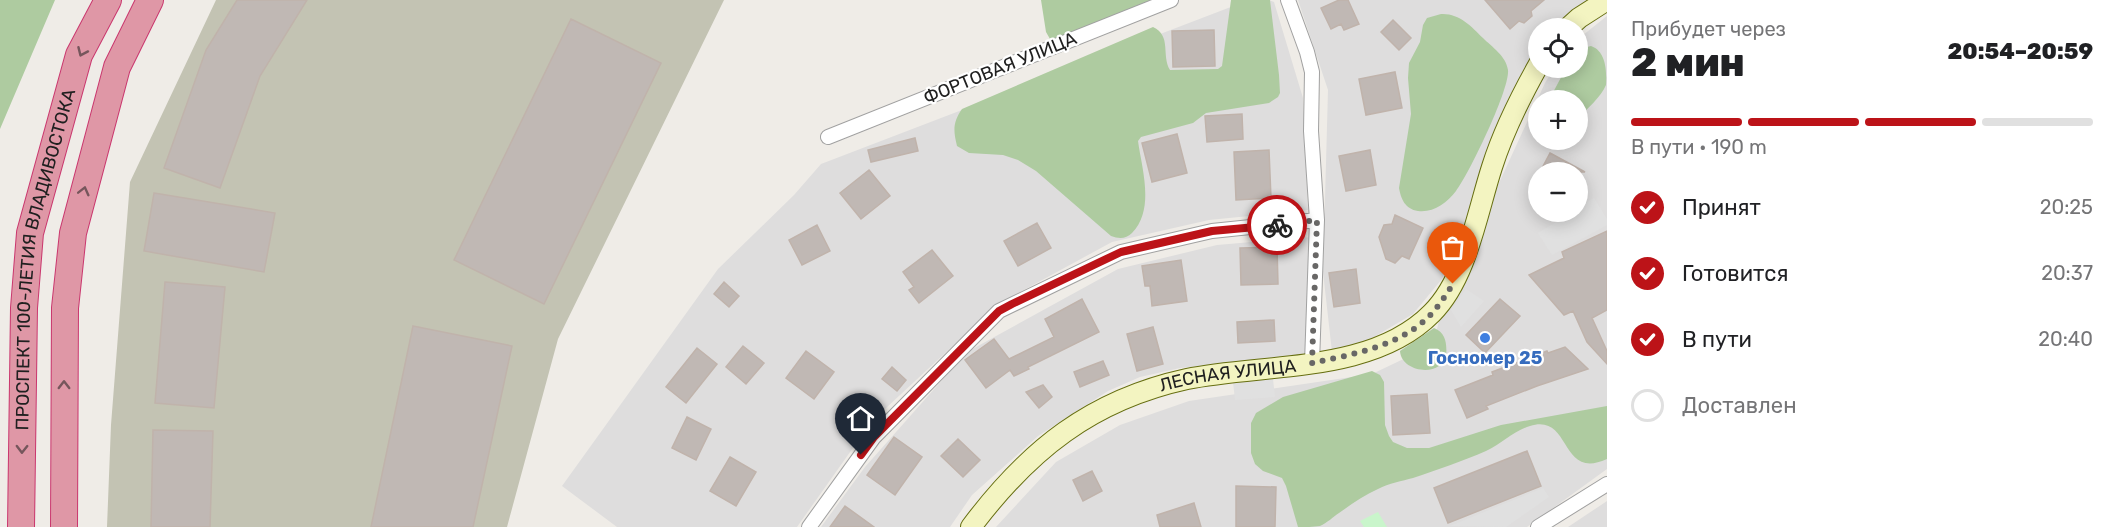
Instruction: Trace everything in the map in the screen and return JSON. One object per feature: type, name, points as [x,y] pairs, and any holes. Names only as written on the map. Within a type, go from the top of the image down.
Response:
[{"type":"highway","name":"ПРОСПЕКТ 100-ЛЕТИЯ ВЛАДИВОСТОКА","points":[[21,527],[24,308],[30,233],[79,55],[108,0]]},
{"type":"highway","name":"ПРОСПЕКТ 100-ЛЕТИЯ ВЛАДИВОСТОКА","points":[[64,527],[65,308],[74,233],[117,67],[150,0]]},
{"type":"main road","points":[[1579,18],[1607,0]]},
{"type":"main road","name":"ЛЕСНАЯ УЛИЦА","points":[[971,527],[1032,457],[1074,425],[1122,398],[1189,379],[1312,363],[1367,352],[1415,328],[1433,312],[1453,284],[1471,238],[1492,165],[1532,78]]},
{"type":"street","name":"ФОРТОВАЯ УЛИЦА","points":[[828,137],[1171,0]]},
{"type":"street","points":[[1288,0],[1312,72],[1311,131],[1317,220],[1312,363]]},
{"type":"street","points":[[809,527],[874,437],[999,311],[1121,252],[1212,231],[1317,220]]},
{"type":"street","points":[[1538,527],[1607,484]]},
{"type":"shaded area","points":[[216,0],[724,0],[558,339],[507,527],[107,527],[111,425],[130,182]]},
{"type":"shaded area","points":[[1249,0],[1274,2],[1303,98],[1308,210],[1209,220],[1112,242],[998,304],[872,421],[797,527],[617,527],[562,486],[718,269],[794,195],[821,164]]},
{"type":"shaded area","points":[[1298,0],[1590,0],[1568,18],[1528,18],[1528,75],[1442,279],[1413,314],[1367,341],[1332,352],[1323,272],[1328,90]]},
{"type":"shaded area","points":[[1607,16],[1607,469],[1527,527],[996,527],[1056,462],[1120,425],[1189,401],[1372,374],[1433,345],[1443,305],[1528,120],[1528,150],[1588,150],[1588,90],[1542,90],[1548,78],[1588,78],[1588,31]]},
{"type":"shaded area","points":[[1594,198],[1607,219],[1607,225],[1552,255],[1538,233],[1556,222],[1588,222],[1588,202]]},
{"type":"shaded area","points":[[1312,237],[1305,354],[1180,368],[1140,377],[1108,391],[1038,436],[972,495],[950,527],[821,527],[865,467],[967,352],[1118,269],[1217,245]]},
{"type":"shaded area","points":[[1466,289],[1484,301],[1461,327],[1451,310]]},
{"type":"shaded area","points":[[1273,379],[1275,397],[1235,400],[1233,382]]},
{"type":"shaded area","points":[[1543,488],[1549,497],[1506,527],[1450,526]]},
{"type":"shaded area","points":[[1607,501],[1607,527],[1568,527]]},
{"type":"green space","points":[[0,0],[55,0],[0,129]]},
{"type":"green space","points":[[1041,0],[1151,0],[1090,28],[1053,40],[1046,32]]},
{"type":"green space","points":[[1231,0],[1270,0],[1280,93],[1269,103],[1206,113],[1193,123],[1141,137],[1138,141],[1145,201],[1139,223],[1127,236],[1120,238],[1111,236],[1036,171],[1018,160],[1003,155],[969,153],[957,146],[955,126],[962,109],[1153,27],[1162,35],[1170,70],[1218,69],[1222,66]]},
{"type":"green space","points":[[1441,14],[1464,21],[1498,52],[1507,65],[1507,80],[1488,131],[1456,191],[1439,206],[1418,211],[1404,203],[1399,188],[1411,114],[1409,63],[1420,42],[1423,25],[1427,18]]},
{"type":"green space","points":[[1588,47],[1596,49],[1603,57],[1606,68],[1606,85],[1588,107],[1588,90],[1554,90],[1561,78],[1588,78]]},
{"type":"green space","points":[[1434,328],[1444,337],[1446,358],[1434,369],[1421,370],[1409,366],[1401,357],[1400,351]]},
{"type":"green space","points":[[1372,371],[1380,375],[1384,382],[1385,425],[1389,436],[1393,442],[1407,448],[1429,448],[1501,425],[1607,406],[1607,459],[1592,463],[1581,461],[1573,455],[1553,429],[1543,425],[1530,426],[1477,455],[1373,491],[1320,526],[1298,527],[1282,478],[1263,471],[1255,464],[1251,453],[1251,423],[1256,413],[1283,397]]},
{"type":"green space","points":[[1378,512],[1387,527],[1364,527],[1360,521]]},
{"type":"building","points":[[237,0],[307,0],[260,76],[220,188],[164,168],[206,50]]},
{"type":"building","points":[[1339,0],[1348,0],[1359,24],[1344,30],[1341,24],[1331,29],[1321,8]]},
{"type":"building","points":[[1485,0],[1544,0],[1531,11],[1532,16],[1524,23],[1519,21],[1510,29]]},
{"type":"building","points":[[571,19],[661,63],[544,304],[454,260]]},
{"type":"building","points":[[1393,20],[1411,38],[1399,50],[1381,32]]},
{"type":"building","points":[[1214,30],[1215,66],[1173,67],[1172,31]]},
{"type":"building","points":[[1395,72],[1402,108],[1366,115],[1359,79]]},
{"type":"building","points":[[1242,114],[1243,139],[1207,142],[1205,116]]},
{"type":"building","points":[[1177,134],[1187,173],[1152,182],[1142,143]]},
{"type":"building","points":[[915,138],[918,151],[871,162],[868,150]]},
{"type":"building","points":[[1269,150],[1271,198],[1236,200],[1234,152]]},
{"type":"building","points":[[1370,150],[1376,185],[1346,191],[1339,156]]},
{"type":"building","points":[[1550,153],[1567,162],[1545,162]]},
{"type":"building","points":[[869,170],[890,196],[861,219],[840,193]]},
{"type":"building","points":[[154,193],[275,213],[264,272],[144,251]]},
{"type":"building","points":[[1395,215],[1423,228],[1409,259],[1402,256],[1395,263],[1386,259],[1379,237],[1384,225],[1392,224]]},
{"type":"building","points":[[1037,223],[1051,248],[1018,266],[1004,241]]},
{"type":"building","points":[[817,225],[830,251],[802,265],[789,240]]},
{"type":"building","points":[[1607,231],[1607,310],[1592,318],[1607,351],[1607,364],[1587,342],[1573,311],[1564,315],[1529,275],[1564,258],[1562,252]]},
{"type":"building","points":[[1277,247],[1278,284],[1241,285],[1240,248]]},
{"type":"building","points":[[932,250],[953,276],[919,303],[909,290],[914,287],[903,272]]},
{"type":"building","points":[[1181,260],[1187,301],[1152,306],[1150,286],[1145,286],[1142,266]]},
{"type":"building","points":[[1356,269],[1360,303],[1334,307],[1329,273]]},
{"type":"building","points":[[165,282],[225,287],[214,408],[155,403]]},
{"type":"building","points":[[724,282],[739,296],[729,307],[714,294]]},
{"type":"building","points":[[1082,299],[1099,332],[1028,367],[1029,369],[1014,376],[1010,370],[986,388],[965,360],[994,339],[1009,359],[1054,337],[1045,319]]},
{"type":"building","points":[[1500,299],[1520,316],[1485,353],[1466,335]]},
{"type":"building","points":[[1274,320],[1275,341],[1238,343],[1237,322]]},
{"type":"building","points":[[413,326],[512,346],[473,527],[371,527]]},
{"type":"building","points":[[1153,327],[1163,364],[1137,371],[1127,334]]},
{"type":"building","points":[[743,346],[764,363],[746,384],[726,367]]},
{"type":"building","points":[[1565,347],[1588,369],[1486,406],[1488,409],[1467,418],[1455,390],[1493,375],[1492,372],[1547,351],[1548,353]]},
{"type":"building","points":[[697,348],[717,364],[686,403],[666,387]]},
{"type":"building","points":[[806,351],[834,372],[814,399],[786,378]]},
{"type":"building","points":[[1103,361],[1109,375],[1080,387],[1074,372]]},
{"type":"building","points":[[892,367],[906,380],[897,391],[882,379]]},
{"type":"building","points":[[1043,385],[1052,397],[1039,408],[1026,392]]},
{"type":"building","points":[[1427,394],[1430,433],[1393,435],[1391,396]]},
{"type":"building","points":[[687,417],[711,429],[696,460],[672,448]]},
{"type":"building","points":[[153,430],[213,431],[210,527],[151,527]]},
{"type":"building","points":[[894,437],[922,457],[895,495],[867,475]]},
{"type":"building","points":[[958,439],[980,460],[963,477],[941,456]]},
{"type":"building","points":[[1527,451],[1541,486],[1448,523],[1434,488]]},
{"type":"building","points":[[730,457],[756,472],[736,506],[710,491]]},
{"type":"building","points":[[1092,471],[1102,491],[1083,501],[1073,480]]},
{"type":"building","points":[[1236,486],[1276,487],[1275,527],[1236,527]]},
{"type":"building","points":[[1194,503],[1201,527],[1160,527],[1157,515]]},
{"type":"building","points":[[845,506],[874,527],[830,527]]},
{"type":"way so far","points":[[1277,225],[1317,220],[1312,363],[1367,352],[1415,328],[1433,312],[1453,284]]},
{"type":"place","name":"Госномер 25","points":[[1485,338]]},
{"type":"route","points":[[861,455],[874,437],[999,311],[1121,252],[1212,231],[1277,225]]}]
